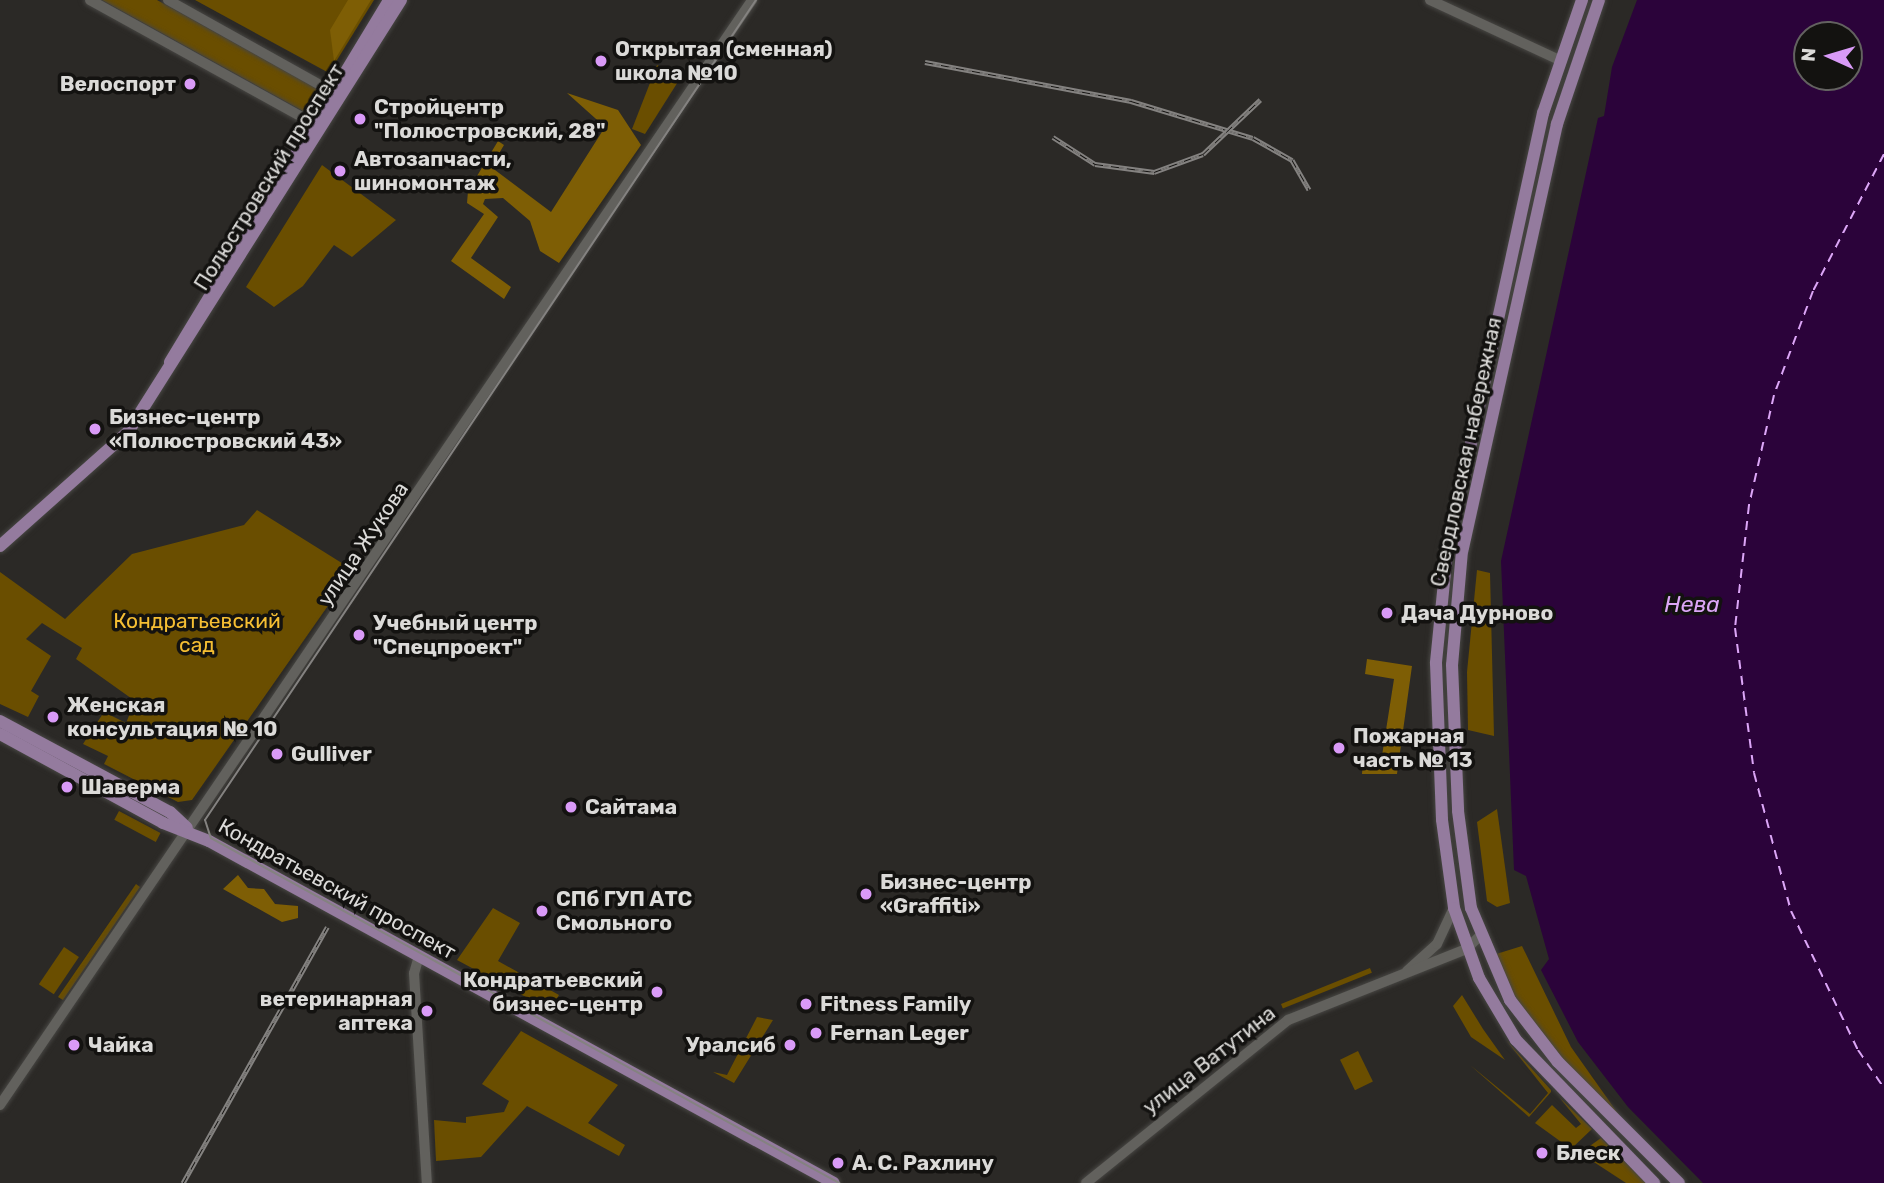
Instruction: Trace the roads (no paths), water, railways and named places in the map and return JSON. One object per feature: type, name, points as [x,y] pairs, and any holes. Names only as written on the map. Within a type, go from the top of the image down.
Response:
[{"type":"main road","name":"Полюстровский проспект","points":[[0,546],[120,442],[318,126],[389,0]]},
{"type":"main road","name":"Полюстровский проспект","points":[[337,94],[401,0]]},
{"type":"main road","name":"Свердловская набережная","points":[[1582,0],[1559,60],[1457,501],[1439,610],[1436,705],[1454,908],[1466,949],[1516,1040],[1654,1183]]},
{"type":"main road","name":"Свердловская набережная","points":[[1599,0],[1557,124],[1462,551],[1454,718],[1464,868],[1480,936],[1530,1030],[1679,1183]]},
{"type":"main road","name":"Кондратьевский проспект","points":[[0,721],[170,812],[190,831]]},
{"type":"main road","name":"Кондратьевский проспект","points":[[0,734],[163,823],[190,831],[834,1183]]},
{"type":"street","points":[[90,0],[318,126]]},
{"type":"street","points":[[168,0],[337,94]]},
{"type":"street","name":"улица Жукова","points":[[0,1105],[190,831],[752,0]]},
{"type":"street","points":[[1430,0],[1559,60]]},
{"type":"street","name":"улица Ватутина","points":[[1407,972],[1437,944],[1454,908]]},
{"type":"street","name":"улица Ватутина","points":[[1086,1183],[1288,1020],[1466,949],[1480,936]]},
{"type":"street","points":[[419,956],[414,984],[427,1183]]},
{"type":"water","name":"Нева","points":[[1637,0],[1884,0],[1884,1183],[1703,1183],[1628,1107],[1578,1042],[1541,970],[1549,959],[1526,876],[1514,870],[1501,561],[1598,118],[1604,116],[1612,67]]},
{"type":"tram line","points":[[756,0],[205,820],[211,838],[839,1183]]},
{"type":"railway","points":[[925,62],[1131,101],[1253,138],[1292,160],[1309,190]]},
{"type":"railway","points":[[1053,137],[1095,164],[1154,172],[1203,154],[1260,100]]},
{"type":"railway","points":[[183,1183],[327,927]]},
{"type":"place","name":"Открытая (сменная) школа №10","points":[[601,61]]},
{"type":"place","name":"Велоспорт","points":[[190,84]]},
{"type":"place","name":"Стройцентр \"Полюстровский, 28\"","points":[[360,119]]},
{"type":"place","name":"Автозапчасти, шиномонтаж","points":[[340,171]]},
{"type":"place","name":"Бизнес-центр «Полюстровский 43»","points":[[95,429]]},
{"type":"place","name":"Дача Дурново","points":[[1387,613]]},
{"type":"place","name":"Учебный центр \"Спецпроект\"","points":[[359,635]]},
{"type":"place","name":"Женская консультация № 10","points":[[53,717]]},
{"type":"place","name":"Пожарная часть № 13","points":[[1339,748]]},
{"type":"place","name":"Gulliver","points":[[277,754]]},
{"type":"place","name":"Шаверма","points":[[67,787]]},
{"type":"place","name":"Сайтама","points":[[571,807]]},
{"type":"place","name":"Бизнес-центр «Graffiti»","points":[[866,894]]},
{"type":"place","name":"СПб ГУП АТС Смольного","points":[[542,911]]},
{"type":"place","name":"Кондратьевский бизнес-центр","points":[[657,992]]},
{"type":"place","name":"Fitness Family","points":[[806,1004]]},
{"type":"place","name":"ветеринарная аптека","points":[[427,1011]]},
{"type":"place","name":"Fernan Leger","points":[[816,1033]]},
{"type":"place","name":"Чайка","points":[[74,1045]]},
{"type":"place","name":"Уралсиб","points":[[790,1045]]},
{"type":"place","name":"Блеск","points":[[1542,1153]]},
{"type":"place","name":"А. С. Рахлину","points":[[838,1163]]},
{"type":"park label","name":"Кондратьевский сад","points":[[197,633]]}]
